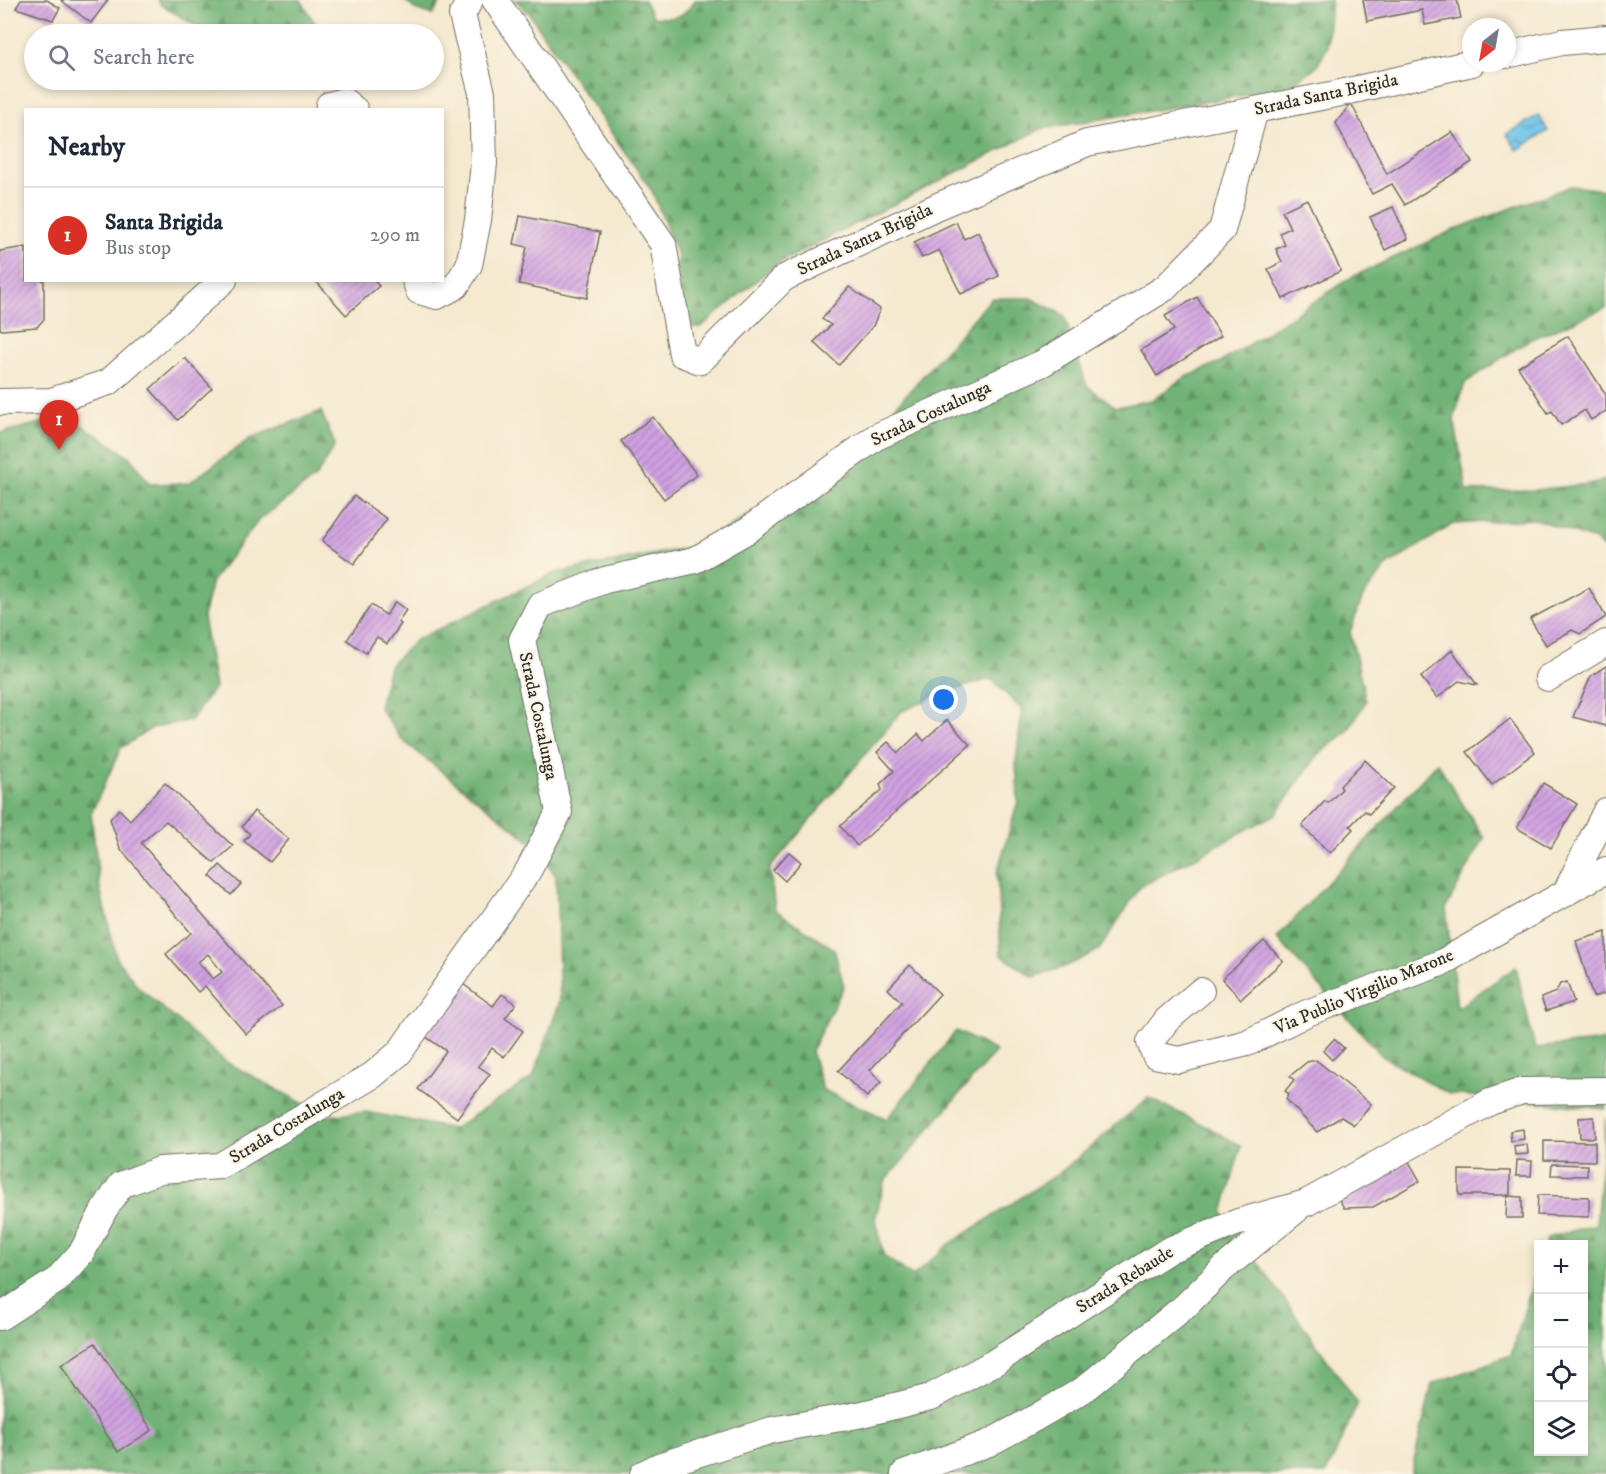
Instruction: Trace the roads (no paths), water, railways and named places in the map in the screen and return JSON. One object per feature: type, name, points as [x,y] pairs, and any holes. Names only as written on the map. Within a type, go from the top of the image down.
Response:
[{"type":"street","points":[[416,282],[419,291],[437,296],[456,285],[469,265],[478,220],[484,163],[482,93],[462,15],[470,0]]},
{"type":"street","name":"Strada Santa Brigida","points":[[495,0],[663,244],[682,354],[700,362],[784,278],[938,206],[1087,143],[1336,94],[1462,65]]},
{"type":"street","points":[[1516,53],[1562,42],[1606,38]]},
{"type":"street","points":[[328,108],[329,105],[344,101],[353,108]]},
{"type":"street","name":"Strada Costalunga","points":[[0,1317],[57,1280],[82,1252],[104,1210],[121,1185],[160,1170],[220,1166],[373,1076],[399,1053],[528,871],[559,812],[522,640],[540,605],[605,580],[695,560],[748,530],[876,437],[1043,363],[1165,288],[1222,230],[1255,110]]},
{"type":"street","points":[[0,402],[51,401],[109,382],[222,282]]},
{"type":"street","points":[[1548,678],[1606,642]]},
{"type":"street","points":[[1564,894],[1606,811]]},
{"type":"street","name":"Via Publio Virgilio Marone","points":[[1201,992],[1167,1020],[1150,1042],[1155,1055],[1179,1060],[1246,1042],[1307,1013],[1441,963],[1606,870]]},
{"type":"street","name":"Strada Rebaude","points":[[643,1474],[687,1456],[772,1430],[858,1415],[930,1397],[994,1362],[1169,1250],[1238,1222],[1306,1203],[1490,1102],[1522,1091],[1606,1090]]},
{"type":"street","points":[[904,1474],[989,1443],[1083,1390],[1185,1306],[1225,1267],[1306,1203]]},
{"type":"water","points":[[1539,115],[1548,131],[1517,150],[1507,134]]},
{"type":"place","name":"Santa Brigida","points":[[59,450]]}]
